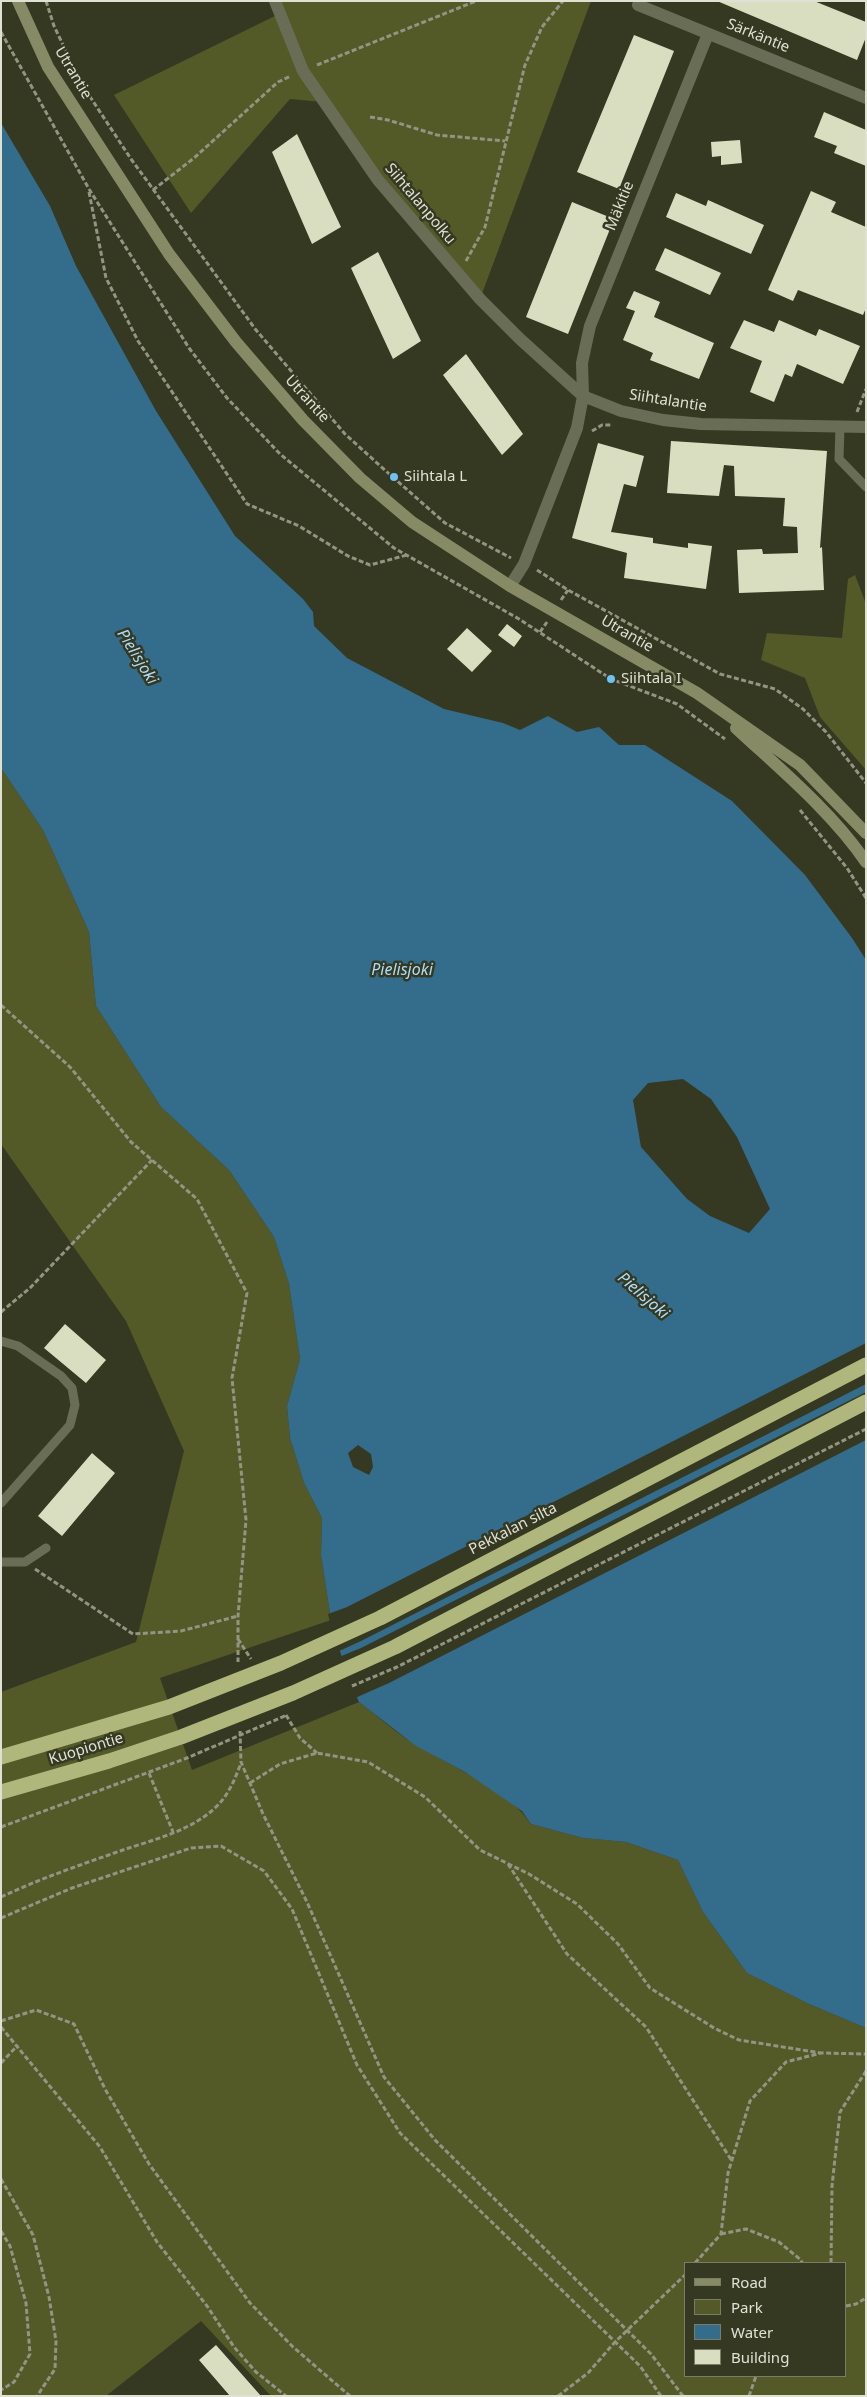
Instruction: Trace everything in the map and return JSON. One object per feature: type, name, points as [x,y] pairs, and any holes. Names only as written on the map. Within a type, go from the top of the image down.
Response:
[{"type":"highway","name":"Pekkalan silta","points":[[169,1707],[281,1662],[380,1618],[866,1366]]},
{"type":"highway","name":"Kuopiontie","points":[[1,1792],[109,1761],[181,1737],[293,1693],[395,1647],[866,1402]]},
{"type":"highway","name":"Kuopiontie","points":[[1,1757],[169,1707]]},
{"type":"main road","name":"Utrantie","points":[[18,1],[48,68],[169,254],[236,342],[302,420],[360,478],[412,522],[510,586],[697,693],[800,765],[866,833]]},
{"type":"main road","name":"Utrantie","points":[[697,693],[797,785],[851,840],[866,862]]},
{"type":"street","name":"Siihtalanpolku","points":[[275,1],[303,71],[378,180],[459,274],[520,339],[583,396]]},
{"type":"street","name":"Särkäntie","points":[[638,5],[866,98]]},
{"type":"street","name":"Mäkitie","points":[[583,396],[582,363],[590,326],[708,34]]},
{"type":"street","points":[[510,586],[524,564],[577,428],[583,396]]},
{"type":"street","name":"Siihtalantie","points":[[583,396],[621,411],[663,420],[701,424],[866,427]]},
{"type":"lane","points":[[846,426],[839,459],[866,487]]},
{"type":"lane","points":[[1,1341],[18,1346],[61,1376],[72,1388],[75,1405],[70,1425],[1,1503]]},
{"type":"lane","points":[[1,1562],[25,1562],[46,1548]]},
{"type":"path","points":[[46,1],[54,26],[80,83],[153,190],[256,330],[345,434],[445,523],[538,570],[568,590],[720,674],[775,689],[802,709],[826,732],[866,783]]},
{"type":"path","points":[[153,190],[194,158],[278,82],[476,1]]},
{"type":"path","points":[[459,274],[485,227],[525,65],[542,27],[562,1]]},
{"type":"path","points":[[370,117],[388,120],[437,135],[506,141]]},
{"type":"path","points":[[89,189],[106,278],[138,341],[247,504],[300,526],[348,556],[370,565],[407,555]]},
{"type":"path","points":[[846,426],[866,388]]},
{"type":"path","points":[[588,433],[602,425],[616,425],[621,411]]},
{"type":"path","points":[[538,570],[541,561]]},
{"type":"path","points":[[1,1005],[70,1068],[131,1142],[197,1199],[247,1293],[232,1378],[246,1520],[238,1616],[238,1667]]},
{"type":"path","points":[[1,1312],[30,1288],[152,1160]]},
{"type":"path","points":[[25,1562],[133,1634],[181,1632],[238,1616]]},
{"type":"path","points":[[1,1897],[89,1862],[173,1832],[195,1822],[216,1807],[232,1787],[241,1762],[240,1725]]},
{"type":"path","points":[[250,1783],[280,1764],[317,1753],[368,1762],[424,1797],[480,1850],[529,1874],[577,1904],[618,1944],[650,1988],[714,2028],[739,2040],[821,2053],[866,2054]]},
{"type":"path","points":[[1,1826],[187,1758]]},
{"type":"path","points":[[241,1762],[263,1814],[338,1969],[384,2077],[435,2140],[651,2354],[683,2396]]},
{"type":"path","points":[[149,1773],[173,1832]]},
{"type":"path","points":[[1,1918],[72,1888],[191,1848],[221,1846],[264,1871],[292,1909],[357,2065],[400,2133],[523,2250],[640,2366],[661,2396]]},
{"type":"path","points":[[507,1863],[567,1954],[646,2027],[732,2161]]},
{"type":"path","points":[[1,2021],[36,2010],[74,2024],[105,2089],[149,2164],[250,2303],[293,2347],[350,2396]]},
{"type":"path","points":[[1,2027],[18,2045],[100,2147],[157,2242],[207,2306],[234,2347],[256,2372],[286,2396]]},
{"type":"path","points":[[1,2063],[18,2045]]},
{"type":"path","points":[[696,2262],[721,2234],[728,2173],[750,2101],[786,2062],[821,2053]]},
{"type":"path","points":[[831,2262],[832,2186],[840,2112],[866,2071]]},
{"type":"path","points":[[1,2179],[33,2235],[49,2297],[56,2341],[55,2369],[37,2396]]},
{"type":"path","points":[[721,2234],[746,2229],[779,2242],[802,2262]]},
{"type":"path","points":[[1,2231],[10,2246],[26,2304],[30,2354],[14,2382],[1,2390]]},
{"type":"path","points":[[558,2396],[588,2373],[615,2342],[684,2276]]},
{"type":"path","points":[[847,2306],[856,2304],[866,2298]]},
{"type":"path","points":[[749,2396],[756,2377]]},
{"type":"green space","points":[[278,1],[591,1],[480,299],[323,102],[290,99],[191,213],[114,95],[283,12]]},
{"type":"green space","points":[[855,575],[866,604],[866,770],[820,717],[805,678],[761,660],[767,633],[842,638],[848,579]]},
{"type":"green space","points":[[1,768],[43,830],[89,932],[96,1006],[161,1107],[229,1170],[274,1237],[289,1284],[300,1359],[287,1406],[290,1438],[304,1483],[322,1518],[321,1555],[331,1620],[160,1678],[192,1770],[359,1702],[410,1741],[495,1790],[522,1812],[531,1824],[583,1838],[626,1842],[678,1860],[703,1912],[747,1973],[809,2004],[866,2028],[866,2396],[271,2396],[201,2321],[106,2396],[1,2396],[1,1692],[136,1642],[184,1451],[126,1321],[1,1144]]},
{"type":"water","name":"Pielisjoki","points":[[1,123],[50,206],[76,266],[156,411],[235,536],[303,599],[313,612],[314,626],[347,658],[444,709],[503,723],[520,730],[548,716],[577,732],[599,727],[619,745],[645,745],[732,801],[805,875],[866,960],[866,2028],[809,2004],[747,1973],[703,1912],[678,1860],[626,1842],[583,1838],[531,1824],[522,1811],[465,1772],[416,1746],[359,1702],[346,1672],[331,1620],[321,1555],[322,1518],[304,1483],[290,1438],[287,1406],[300,1359],[289,1284],[274,1237],[229,1170],[161,1107],[96,1006],[89,932],[43,830],[1,768]],"holes":[[[683,1079],[711,1099],[737,1137],[770,1209],[749,1233],[710,1216],[687,1199],[641,1147],[633,1100],[648,1083]],[[358,1445],[371,1454],[373,1467],[369,1475],[353,1467],[348,1453]]]},
{"type":"pier","points":[[866,1343],[866,1384],[337,1652],[328,1614],[347,1607]]},
{"type":"pier","points":[[866,1392],[866,1440],[389,1683],[355,1698],[339,1657],[361,1648]]},
{"type":"building","points":[[717,1],[814,1],[866,22],[866,37],[857,60]]},
{"type":"building","points":[[634,35],[674,51],[619,189],[577,172]]},
{"type":"building","points":[[824,112],[866,130],[866,166],[834,153],[837,146],[814,137]]},
{"type":"building","points":[[297,134],[341,227],[312,244],[272,152]]},
{"type":"building","points":[[740,140],[742,163],[721,165],[721,156],[712,157],[711,142]]},
{"type":"building","points":[[811,191],[836,202],[831,212],[866,227],[866,308],[863,315],[798,290],[793,301],[768,290]]},
{"type":"building","points":[[676,193],[706,206],[708,200],[764,225],[751,254],[666,217]]},
{"type":"building","points":[[572,202],[614,219],[568,334],[526,317]]},
{"type":"building","points":[[665,248],[721,273],[710,295],[655,270]]},
{"type":"building","points":[[378,252],[421,341],[393,359],[351,268]]},
{"type":"building","points":[[634,291],[660,302],[654,317],[714,343],[699,379],[650,360],[653,353],[623,340],[635,311],[626,308]]},
{"type":"building","points":[[744,320],[774,332],[779,320],[816,336],[819,329],[860,346],[843,384],[797,364],[792,377],[785,374],[774,402],[750,392],[762,361],[730,348]]},
{"type":"building","points":[[466,354],[523,434],[502,455],[443,375]]},
{"type":"building","points":[[671,441],[827,451],[820,548],[822,547],[824,590],[739,593],[737,550],[762,549],[763,554],[798,553],[797,527],[783,526],[785,498],[735,496],[734,466],[724,465],[719,496],[667,493]]},
{"type":"building","points":[[598,443],[644,456],[636,487],[624,484],[611,532],[653,538],[653,543],[688,548],[688,543],[712,546],[706,589],[624,578],[627,553],[572,538]]},
{"type":"building","points":[[507,624],[522,636],[514,647],[498,635]]},
{"type":"building","points":[[467,628],[492,651],[472,672],[447,649]]},
{"type":"building","points":[[65,1324],[106,1360],[86,1383],[44,1348]]},
{"type":"building","points":[[92,1453],[115,1473],[62,1536],[38,1516]]},
{"type":"building","points":[[216,2345],[261,2396],[230,2396],[199,2360]]},
{"type":"place","name":"Siihtala L","points":[[394,477]]},
{"type":"place","name":"Siihtala I","points":[[611,679]]}]
